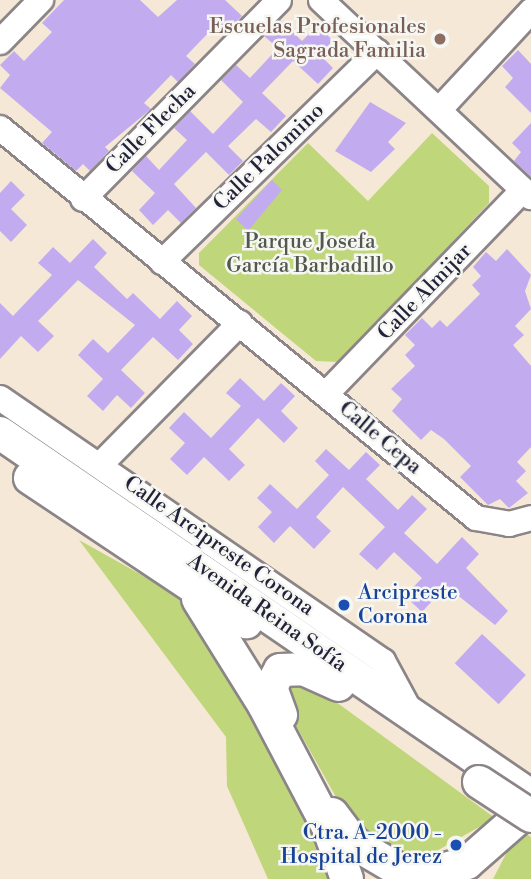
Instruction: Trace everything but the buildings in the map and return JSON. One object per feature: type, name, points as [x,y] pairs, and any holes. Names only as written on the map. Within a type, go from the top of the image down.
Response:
[{"type":"main road","name":"Avenida Reina Sofía","points":[[0,433],[414,718],[482,774],[519,823]]},
{"type":"main road","name":"Avenida Reina Sofía","points":[[0,458],[339,685],[482,774],[531,796]]},
{"type":"main road","points":[[180,580],[234,651],[328,827],[348,879]]},
{"type":"main road","points":[[339,685],[289,666],[271,687],[336,822],[355,844],[408,876],[464,871],[519,823],[531,807]]},
{"type":"street","points":[[0,42],[41,0]]},
{"type":"street","name":"Calle Flecha","points":[[83,199],[279,0]]},
{"type":"street","points":[[321,0],[527,194]]},
{"type":"street","points":[[439,110],[531,11]]},
{"type":"street","name":"Calle Palomino","points":[[162,262],[377,52]]},
{"type":"street","name":"Calle Cepa","points":[[0,128],[83,199],[327,393],[475,518],[509,524],[531,518]]},
{"type":"street","name":"Calle Almijar","points":[[327,393],[527,194]]},
{"type":"street","points":[[101,464],[240,323]]},
{"type":"street","name":"Calle Arcipreste Corona","points":[[0,398],[101,464],[383,661],[414,718]]},
{"type":"street","points":[[408,876],[519,823]]},
{"type":"green space","name":"Parque Josefa García Barbadillo","points":[[432,133],[489,186],[489,203],[339,362],[316,361],[199,265],[199,253],[308,143],[368,201]]},
{"type":"green space","points":[[79,540],[174,593],[227,648],[340,879],[268,879],[227,786],[226,737]]},
{"type":"green space","points":[[303,681],[317,688],[495,818],[433,853],[390,852],[355,831],[281,699],[288,686]]},
{"type":"green space","points":[[519,829],[531,837],[531,879],[493,879]]},
{"type":"place","name":"Escuelas Profesionales Sagrada Familia","points":[[440,39]]},
{"type":"place","name":"Arcipreste Corona","points":[[344,605]]},
{"type":"place","name":"Ctra. A-2000 - Hospital de Jerez","points":[[456,845]]}]
